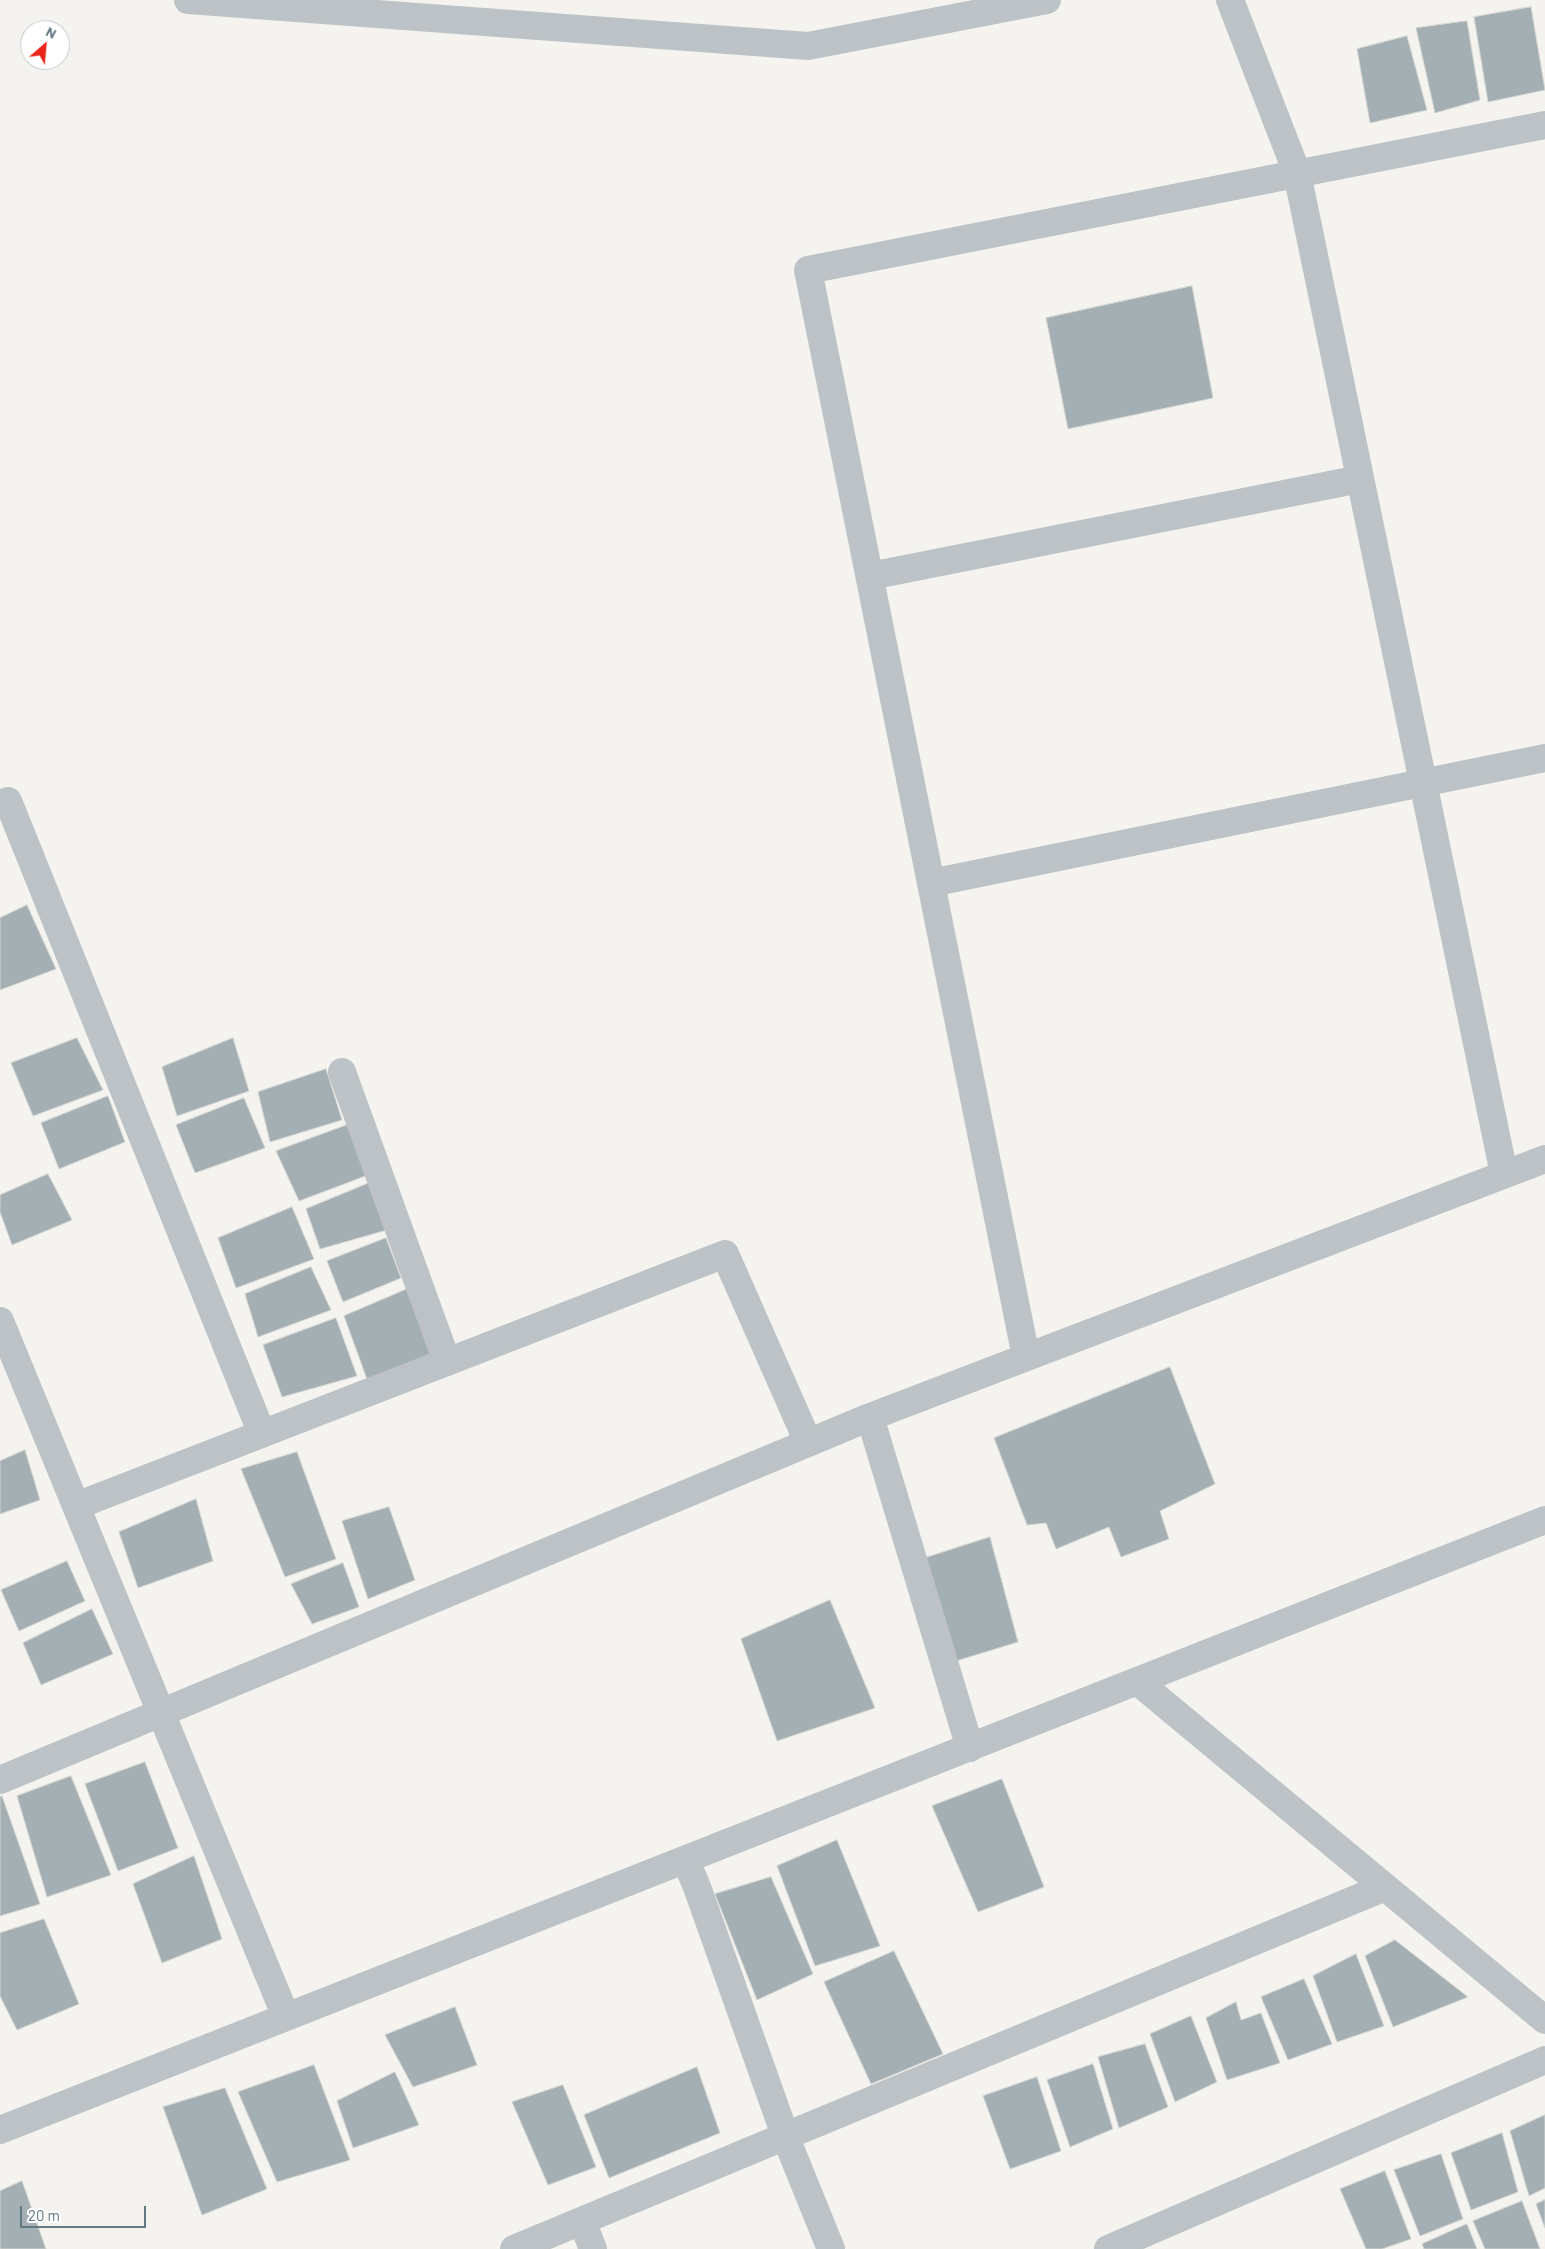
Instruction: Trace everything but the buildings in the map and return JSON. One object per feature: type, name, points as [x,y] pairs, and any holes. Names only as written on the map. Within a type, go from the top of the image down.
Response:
[{"type":"street","points":[[188,0],[808,46],[1047,0]]},
{"type":"street","points":[[1230,0],[1297,173],[1504,1174]]},
{"type":"street","points":[[1026,1357],[808,270],[1545,126]]},
{"type":"street","points":[[870,576],[1360,479]]},
{"type":"street","points":[[932,883],[1545,758]]},
{"type":"street","points":[[0,804],[8,801],[262,1434]]},
{"type":"street","points":[[342,1072],[447,1362]]},
{"type":"street","points":[[0,1780],[870,1417],[1545,1159]]},
{"type":"street","points":[[76,1506],[725,1254],[808,1442]]},
{"type":"street","points":[[0,1322],[286,2017]]},
{"type":"street","points":[[870,1417],[970,1748]]},
{"type":"street","points":[[0,2130],[686,1861],[1545,1520]]},
{"type":"street","points":[[1137,1681],[1545,2020]]},
{"type":"street","points":[[686,1861],[697,1887],[786,2138],[831,2249]]},
{"type":"street","points":[[514,2249],[786,2138],[1385,1887]]},
{"type":"street","points":[[1108,2249],[1545,2060]]},
{"type":"street","points":[[582,2221],[593,2249]]}]
